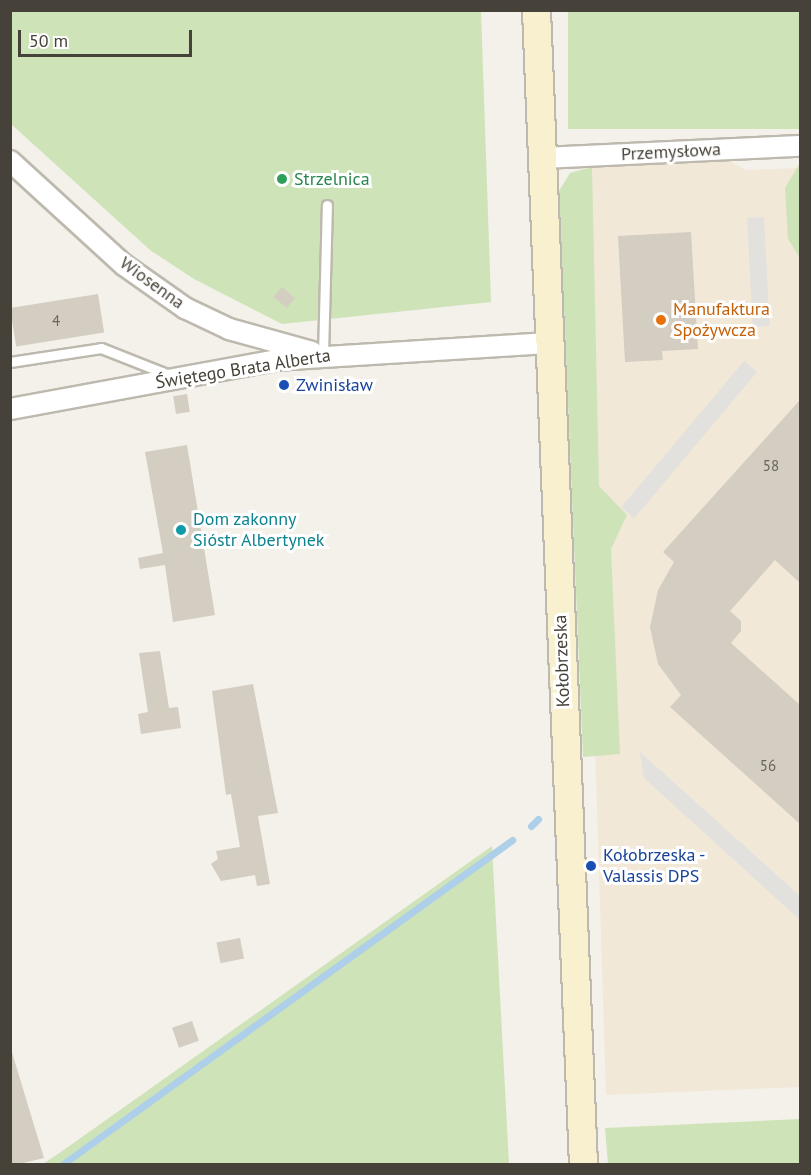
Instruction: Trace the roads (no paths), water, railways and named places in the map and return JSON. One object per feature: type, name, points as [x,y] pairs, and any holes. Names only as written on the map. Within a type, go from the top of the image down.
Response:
[{"type":"main road","name":"Kołobrzeska","points":[[536,10],[583,1164]]},
{"type":"street","name":"Przemysłowa","points":[[542,158],[801,146]]},
{"type":"street","name":"Wiosenna","points":[[10,161],[124,265],[185,309],[229,329],[323,355]]},
{"type":"street","name":"Świętego Brata Alberta","points":[[10,409],[323,355],[550,343]]},
{"type":"lane","points":[[323,355],[327,205]]},
{"type":"lane","points":[[10,362],[101,348],[119,351],[177,379]]},
{"type":"waterway","points":[[531,826],[538,819]]},
{"type":"waterway","points":[[63,1164],[512,840]]},
{"type":"place","name":"Strzelnica","points":[[282,179]]},
{"type":"place","name":"Manufaktura Spożywcza","points":[[661,320]]},
{"type":"place","name":"Zwinisław","points":[[284,385]]},
{"type":"place","name":"Dom zakonny Sióstr Albertynek","points":[[181,530]]},
{"type":"place","name":"Kołobrzeska - Valassis DPS","points":[[591,866]]}]
